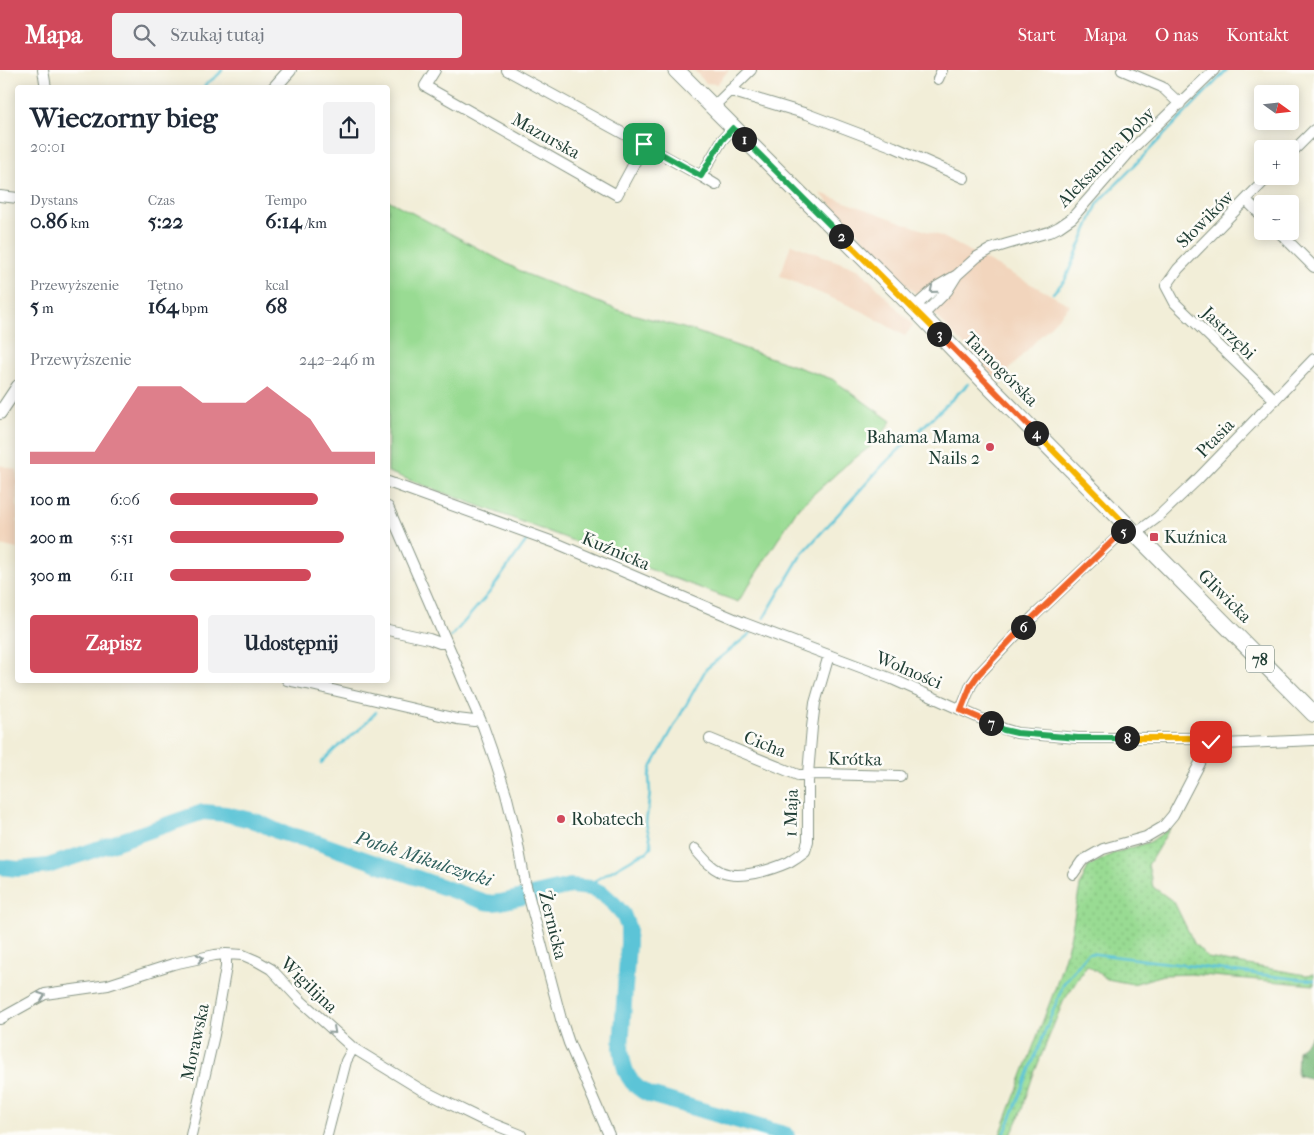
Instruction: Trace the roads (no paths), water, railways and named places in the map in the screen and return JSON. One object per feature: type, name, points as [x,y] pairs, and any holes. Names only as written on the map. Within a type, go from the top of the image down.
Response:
[{"type":"main road","name":"Tarnogórska","points":[[676,70],[1132,530]]},
{"type":"main road","name":"Gliwicka","points":[[1132,530],[1314,714]]},
{"type":"street","points":[[43,70],[46,85]]},
{"type":"street","points":[[277,85],[290,70]]},
{"type":"street","name":"Mazurska","points":[[435,70],[425,86],[617,195],[644,144]]},
{"type":"street","points":[[507,70],[716,185]]},
{"type":"street","points":[[713,108],[751,70]]},
{"type":"street","points":[[1122,70],[1162,87],[1180,104]]},
{"type":"street","name":"Aleksandra Doby","points":[[918,312],[928,310],[947,291],[957,275],[977,257],[991,250],[1049,232],[1072,218],[1133,148],[1214,70]]},
{"type":"street","points":[[730,90],[816,117],[964,178]]},
{"type":"street","points":[[701,176],[722,140],[733,128]]},
{"type":"street","points":[[1299,145],[1314,130]]},
{"type":"street","name":"Słowików","points":[[1166,286],[1178,269],[1260,185]]},
{"type":"street","points":[[0,196],[15,198]]},
{"type":"street","points":[[1246,200],[1254,208]]},
{"type":"street","points":[[1287,240],[1314,267]]},
{"type":"street","name":"Jastrzębi","points":[[1166,286],[1176,303],[1275,400]]},
{"type":"street","name":"Ptasia","points":[[961,710],[971,685],[978,675],[1034,616],[1132,530],[1158,517],[1197,480],[1314,359]]},
{"type":"street","points":[[0,413],[15,390]]},
{"type":"street","name":"Kuźnicka","points":[[390,483],[556,543],[737,620],[829,655]]},
{"type":"street","name":"Żernicka","points":[[390,512],[480,719],[496,763],[515,830],[532,910],[569,1042],[609,1135]]},
{"type":"street","points":[[390,630],[446,643]]},
{"type":"street","name":"Wolności","points":[[829,655],[892,679],[1004,730],[1017,733],[1078,738],[1199,738],[1224,744],[1314,740]]},
{"type":"street","name":"1 Maja","points":[[695,849],[710,865],[723,873],[742,875],[760,872],[790,861],[805,851],[808,841],[808,774],[812,727],[815,703],[829,655]]},
{"type":"street","points":[[302,683],[457,719],[474,721],[480,719]]},
{"type":"street","name":"Cicha","points":[[710,739],[798,775],[808,774]]},
{"type":"street","points":[[1073,874],[1082,861],[1103,849],[1146,837],[1163,826],[1173,815],[1211,742]]},
{"type":"street","name":"Krótka","points":[[808,774],[900,776]]},
{"type":"street","name":"Morawska","points":[[191,1135],[214,1035],[226,967],[226,954]]},
{"type":"street","name":"Wigilijna","points":[[0,1019],[45,994],[108,985],[173,964],[215,955],[243,955],[271,969],[301,1001],[352,1048],[428,1093],[483,1120],[521,1135]]},
{"type":"street","points":[[327,1135],[346,1061],[352,1048]]},
{"type":"waterway","points":[[206,85],[222,70]]},
{"type":"waterway","points":[[1053,293],[1065,280],[1098,203],[1227,70]]},
{"type":"waterway","points":[[764,618],[801,555],[883,465],[968,384]]},
{"type":"waterway","points":[[451,637],[489,593],[529,537]]},
{"type":"waterway","points":[[584,887],[647,852],[651,847],[646,823],[650,793],[649,776],[652,766],[706,669],[751,633]]},
{"type":"waterway","points":[[321,763],[360,729],[376,712]]},
{"type":"waterway","name":"Potok Mikulczycki","points":[[0,867],[18,869],[48,866],[203,812],[226,814],[258,822],[279,832],[316,842],[485,902],[501,902],[570,886],[591,888],[603,894],[614,904],[623,914],[628,927],[621,1047],[625,1070],[636,1087],[650,1095],[787,1135]]},
{"type":"waterway","points":[[1004,1135],[1064,983],[1088,953],[1314,980]]},
{"type":"place","name":"Bahama Mama Nails 2","points":[[990,447]]},
{"type":"place","name":"Kuźnica","points":[[1154,537]]},
{"type":"place","name":"Robatech","points":[[561,819]]}]
